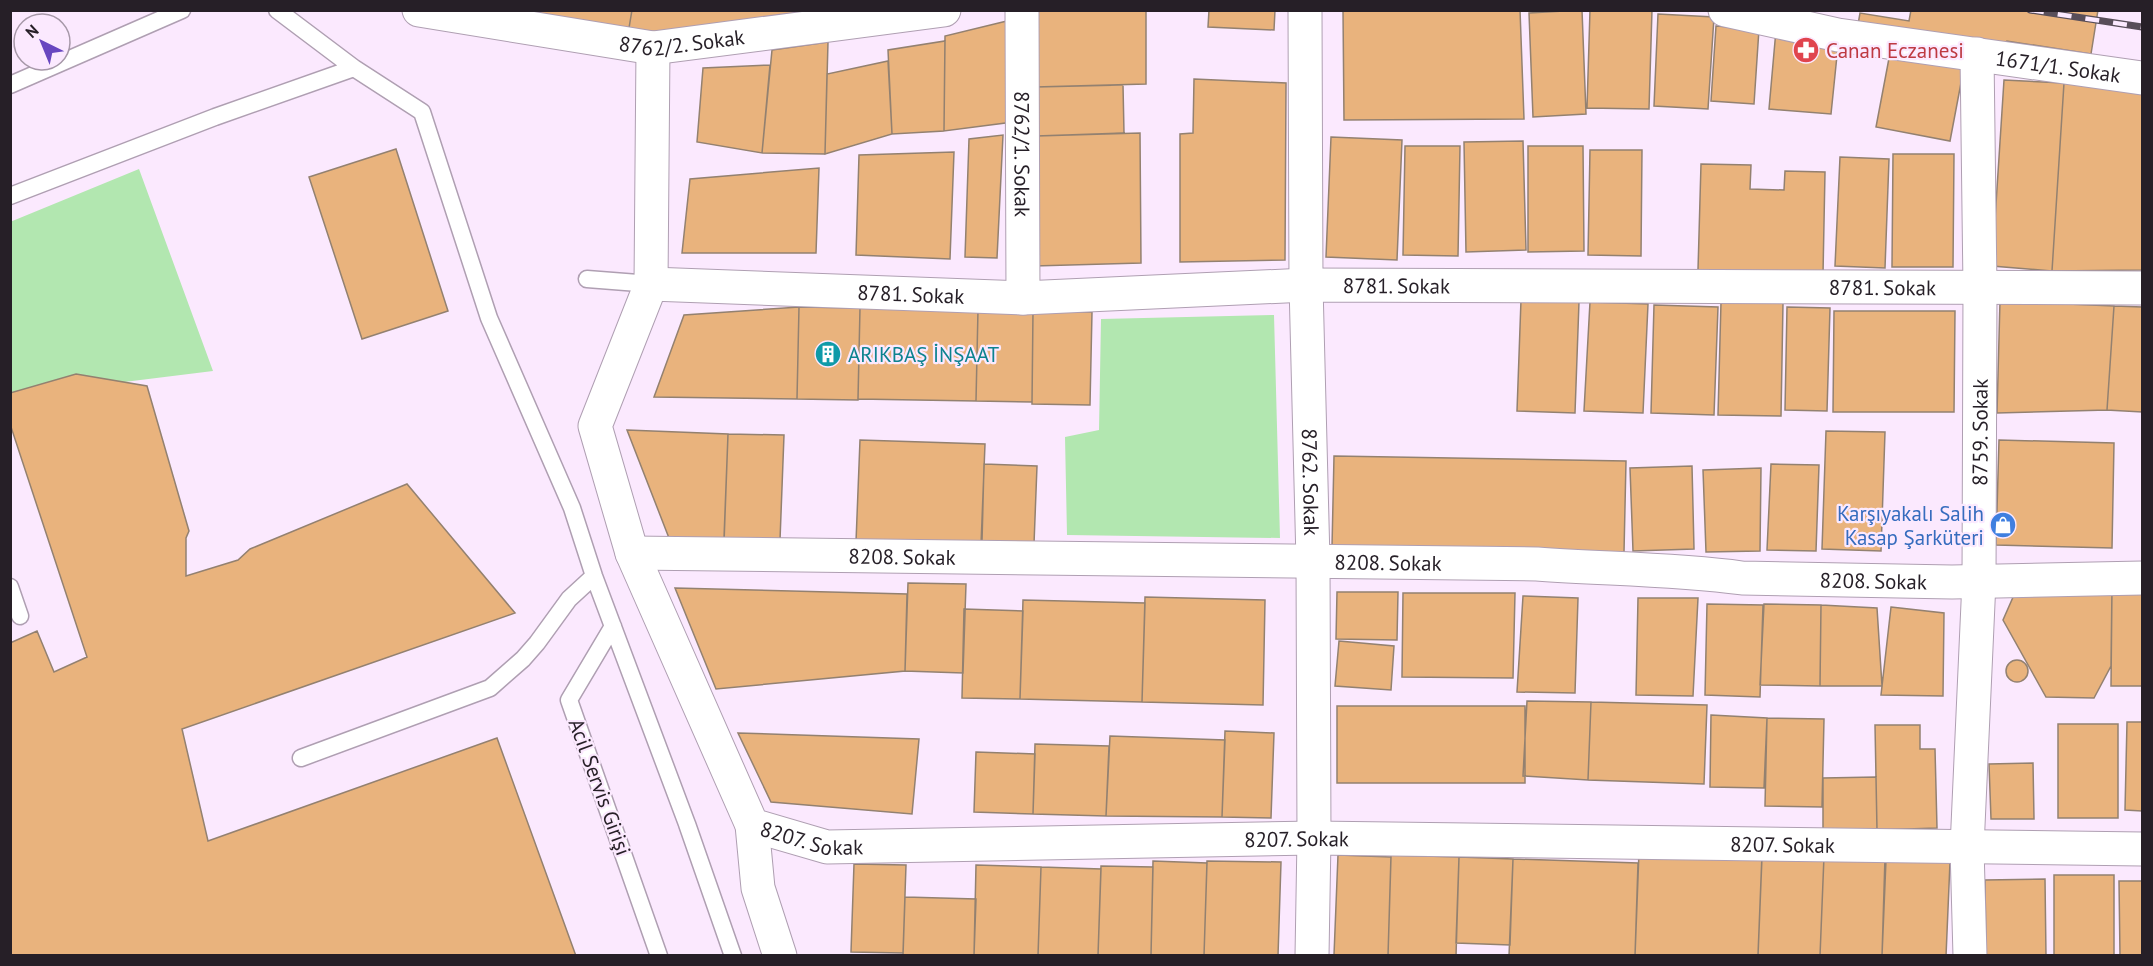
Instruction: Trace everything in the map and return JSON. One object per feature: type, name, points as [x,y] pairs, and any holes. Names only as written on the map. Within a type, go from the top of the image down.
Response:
[{"type":"street","name":"8762/2. Sokak","points":[[419,10],[653,48],[944,10]]},
{"type":"street","name":"8762/1. Sokak","points":[[1022,10],[1023,298]]},
{"type":"street","name":"8762. Sokak","points":[[1305,10],[1306,285],[1313,561],[1312,956]]},
{"type":"street","name":"1671/1. Sokak","points":[[1725,10],[1838,35],[2142,78]]},
{"type":"street","points":[[651,284],[653,48]]},
{"type":"street","name":"8759. Sokak","points":[[1970,956],[1967,848],[1979,581],[1980,288],[1977,54]]},
{"type":"street","name":"8781. Sokak","points":[[651,284],[1023,298],[1306,285],[2142,288]]},
{"type":"street","name":"8207. Sokak","points":[[651,284],[595,426],[632,553],[752,825],[827,847],[1314,838],[2142,849]]},
{"type":"street","name":"8208. Sokak","points":[[632,553],[1537,564],[1742,578],[1979,581],[2142,578]]},
{"type":"street","points":[[752,825],[758,888],[780,956]]},
{"type":"lane","points":[[10,85],[182,10]]},
{"type":"lane","points":[[277,10],[354,68],[422,112],[489,318],[572,508],[594,576],[687,824],[733,956]]},
{"type":"lane","points":[[10,196],[215,117],[354,68]]},
{"type":"lane","points":[[586,279],[651,284]]},
{"type":"lane","points":[[301,758],[490,688],[523,659],[569,599],[594,576]]},
{"type":"lane","points":[[10,587],[20,616]]},
{"type":"lane","name":"Acil Servis Girişi","points":[[613,627],[569,700],[659,956]]},
{"type":"green space","points":[[139,169],[213,371],[11,396],[10,222]]},
{"type":"green space","points":[[1274,315],[1280,538],[1067,535],[1065,437],[1099,430],[1101,319]]},
{"type":"building","points":[[540,10],[632,10],[628,34],[538,20]]},
{"type":"building","points":[[632,10],[815,10],[814,20],[628,34]]},
{"type":"building","points":[[1038,10],[1146,10],[1146,84],[1035,87]]},
{"type":"building","points":[[1209,10],[1275,10],[1274,30],[1208,27]]},
{"type":"building","points":[[1343,10],[1520,10],[1524,119],[1344,120]]},
{"type":"building","points":[[1582,10],[1586,114],[1533,117],[1529,13]]},
{"type":"building","points":[[1590,10],[1652,10],[1649,109],[1587,108]]},
{"type":"building","points":[[1911,10],[2098,10],[2091,54],[2007,41],[2006,53],[1857,30],[1860,13],[1909,21]]},
{"type":"building","points":[[1658,14],[1714,17],[1708,109],[1654,106]]},
{"type":"building","points":[[1011,20],[1013,122],[944,131],[945,36]]},
{"type":"building","points":[[1716,26],[1759,29],[1754,104],[1711,101]]},
{"type":"building","points":[[1776,30],[1839,36],[1831,114],[1769,109]]},
{"type":"building","points":[[945,41],[944,131],[892,134],[888,50]]},
{"type":"building","points":[[828,42],[825,154],[762,153],[772,50]]},
{"type":"building","points":[[1890,53],[1964,67],[1950,141],[1876,127]]},
{"type":"building","points":[[888,61],[892,134],[825,154],[827,74]]},
{"type":"building","points":[[770,65],[762,153],[697,142],[703,68]]},
{"type":"building","points":[[1194,79],[1286,83],[1285,260],[1180,262],[1180,134],[1193,133]]},
{"type":"building","points":[[2004,80],[2064,83],[2052,271],[1992,266]]},
{"type":"building","points":[[2064,83],[2142,89],[2142,270],[2052,271]]},
{"type":"building","points":[[1123,85],[1124,133],[1036,136],[1035,87]]},
{"type":"building","points":[[1140,133],[1141,263],[1034,266],[1036,136]]},
{"type":"building","points":[[1003,135],[997,258],[965,257],[969,139]]},
{"type":"building","points":[[1331,137],[1402,140],[1397,260],[1326,257]]},
{"type":"building","points":[[1523,141],[1526,250],[1466,252],[1464,142]]},
{"type":"building","points":[[1405,146],[1460,146],[1458,256],[1403,255]]},
{"type":"building","points":[[1528,146],[1583,146],[1584,251],[1528,252]]},
{"type":"building","points":[[396,149],[448,311],[362,339],[309,177]]},
{"type":"building","points":[[1590,150],[1642,150],[1641,256],[1588,255]]},
{"type":"building","points":[[954,152],[950,259],[856,255],[859,155]]},
{"type":"building","points":[[1893,154],[1954,154],[1953,267],[1892,267]]},
{"type":"building","points":[[1840,157],[1889,159],[1885,268],[1835,266]]},
{"type":"building","points":[[1701,164],[1751,165],[1750,189],[1784,190],[1785,171],[1825,172],[1823,274],[1698,270]]},
{"type":"building","points":[[819,168],[816,253],[682,253],[690,179]]},
{"type":"building","points":[[1521,300],[1579,302],[1575,413],[1517,411]]},
{"type":"building","points":[[2000,301],[2114,306],[2107,410],[1997,413]]},
{"type":"building","points":[[1590,302],[1648,304],[1643,413],[1584,411]]},
{"type":"building","points":[[1721,302],[1783,303],[1781,416],[1718,415]]},
{"type":"building","points":[[1654,305],[1718,307],[1714,415],[1651,413]]},
{"type":"building","points":[[2114,306],[2142,307],[2142,412],[2107,410]]},
{"type":"building","points":[[799,307],[797,399],[654,397],[684,315]]},
{"type":"building","name":"ARIKBAŞ İNŞAAT","points":[[799,307],[860,308],[858,400],[797,399]]},
{"type":"building","points":[[1787,307],[1830,308],[1827,411],[1785,410]]},
{"type":"building","points":[[860,308],[978,310],[976,401],[858,399]]},
{"type":"building","points":[[978,310],[1033,311],[1032,402],[976,401]]},
{"type":"building","points":[[1033,311],[1092,312],[1090,405],[1032,404]]},
{"type":"building","points":[[1834,311],[1955,311],[1954,412],[1833,412]]},
{"type":"building","points":[[76,374],[147,386],[189,531],[186,538],[186,576],[238,560],[250,549],[407,484],[515,613],[182,729],[208,841],[497,738],[576,956],[10,956],[10,643],[37,631],[54,672],[87,657],[10,424],[10,393]]},
{"type":"building","points":[[627,430],[728,434],[724,543],[669,538]]},
{"type":"building","points":[[1826,431],[1885,432],[1881,551],[1822,549]]},
{"type":"building","points":[[728,434],[784,435],[780,540],[724,538]]},
{"type":"building","points":[[860,440],[985,444],[981,545],[856,542]]},
{"type":"building","points":[[1999,440],[2114,443],[2112,548],[1996,545]]},
{"type":"building","points":[[1334,456],[1626,461],[1624,552],[1332,547]]},
{"type":"building","points":[[984,464],[1037,466],[1034,544],[982,542]]},
{"type":"building","points":[[1771,464],[1819,465],[1816,551],[1767,550]]},
{"type":"building","points":[[1692,466],[1694,549],[1633,551],[1630,468]]},
{"type":"building","points":[[1761,468],[1760,551],[1706,552],[1703,470]]},
{"type":"building","points":[[908,583],[966,584],[963,673],[905,671]]},
{"type":"building","points":[[2112,587],[2111,666],[2094,698],[2046,697],[2003,620],[2014,595]]},
{"type":"building","points":[[2112,587],[2142,587],[2142,686],[2111,686]]},
{"type":"building","points":[[675,588],[907,594],[905,671],[716,689]]},
{"type":"building","points":[[1337,592],[1398,592],[1397,640],[1336,639]]},
{"type":"building","points":[[1403,593],[1515,593],[1513,678],[1402,677]]},
{"type":"building","points":[[1523,596],[1578,598],[1575,693],[1517,692]]},
{"type":"building","points":[[1145,597],[1265,600],[1263,705],[1142,702]]},
{"type":"building","points":[[1638,598],[1698,598],[1693,696],[1636,695]]},
{"type":"building","points":[[1023,600],[1145,603],[1142,702],[1020,699]]},
{"type":"building","points":[[1707,604],[1763,605],[1760,697],[1705,695]]},
{"type":"building","points":[[1764,604],[1821,605],[1820,686],[1760,685]]},
{"type":"building","points":[[1821,605],[1877,608],[1882,686],[1820,686]]},
{"type":"building","points":[[1891,607],[1944,613],[1943,696],[1881,695]]},
{"type":"building","points":[[964,609],[1023,611],[1020,699],[962,698]]},
{"type":"building","points":[[1339,641],[1394,646],[1391,690],[1335,686]]},
{"type":"building","points":[[2017,660],[2025,663],[2028,671],[2025,679],[2017,682],[2009,679],[2006,671],[2009,663]]},
{"type":"building","points":[[1527,701],[1591,702],[1588,780],[1523,776]]},
{"type":"building","points":[[1591,702],[1707,705],[1704,784],[1588,780]]},
{"type":"building","points":[[1337,706],[1525,706],[1525,783],[1337,783]]},
{"type":"building","points":[[1711,715],[1767,718],[1764,788],[1710,787]]},
{"type":"building","points":[[1767,718],[1824,719],[1822,807],[1765,806]]},
{"type":"building","points":[[2127,722],[2142,722],[2142,811],[2125,810]]},
{"type":"building","points":[[2058,724],[2118,724],[2118,818],[2058,818]]},
{"type":"building","points":[[1875,725],[1920,725],[1920,749],[1935,749],[1937,828],[1877,830]]},
{"type":"building","points":[[1225,731],[1274,733],[1271,818],[1222,817]]},
{"type":"building","points":[[738,733],[919,739],[912,814],[771,802]]},
{"type":"building","points":[[1110,736],[1225,740],[1222,817],[1106,816]]},
{"type":"building","points":[[1035,744],[1109,746],[1106,816],[1033,814]]},
{"type":"building","points":[[976,752],[1035,754],[1033,814],[974,812]]},
{"type":"building","points":[[2033,763],[2034,819],[1991,819],[1989,764]]},
{"type":"building","points":[[1876,777],[1877,830],[1823,829],[1823,778]]},
{"type":"building","points":[[1639,852],[1762,857],[1758,956],[1635,956]]},
{"type":"building","points":[[1762,854],[1824,856],[1820,956],[1758,955]]},
{"type":"building","points":[[1338,855],[1391,857],[1388,956],[1334,955]]},
{"type":"building","points":[[1391,855],[1459,857],[1456,956],[1388,956]]},
{"type":"building","points":[[1824,856],[1885,857],[1882,956],[1820,956]]},
{"type":"building","points":[[1459,857],[1513,859],[1510,945],[1456,943]]},
{"type":"building","points":[[1513,859],[1638,863],[1635,956],[1509,956]]},
{"type":"building","points":[[1886,860],[1950,862],[1946,956],[1882,956]]},
{"type":"building","points":[[1153,861],[1207,863],[1204,956],[1151,956]]},
{"type":"building","points":[[1207,861],[1281,862],[1278,956],[1204,956]]},
{"type":"building","points":[[854,864],[906,865],[903,953],[851,952]]},
{"type":"building","points":[[976,865],[1041,867],[1038,956],[974,956]]},
{"type":"building","points":[[1101,866],[1153,867],[1151,956],[1098,956]]},
{"type":"building","points":[[1041,867],[1101,869],[1098,956],[1038,956]]},
{"type":"building","points":[[2054,875],[2114,875],[2114,956],[2054,956]]},
{"type":"building","points":[[2045,879],[2046,956],[1986,956],[1985,880]]},
{"type":"building","points":[[2119,881],[2142,881],[2142,956],[2120,956]]},
{"type":"building","points":[[905,897],[976,899],[974,956],[903,956]]},
{"type":"railway","points":[[2030,10],[2142,27]]},
{"type":"place","name":"Canan Eczanesi","points":[[1806,50]]},
{"type":"place","name":"ARIKBAŞ İNŞAAT","points":[[828,354]]},
{"type":"place","name":"Karşıyakalı Salih Kasap Şarküteri","points":[[2003,525]]}]
